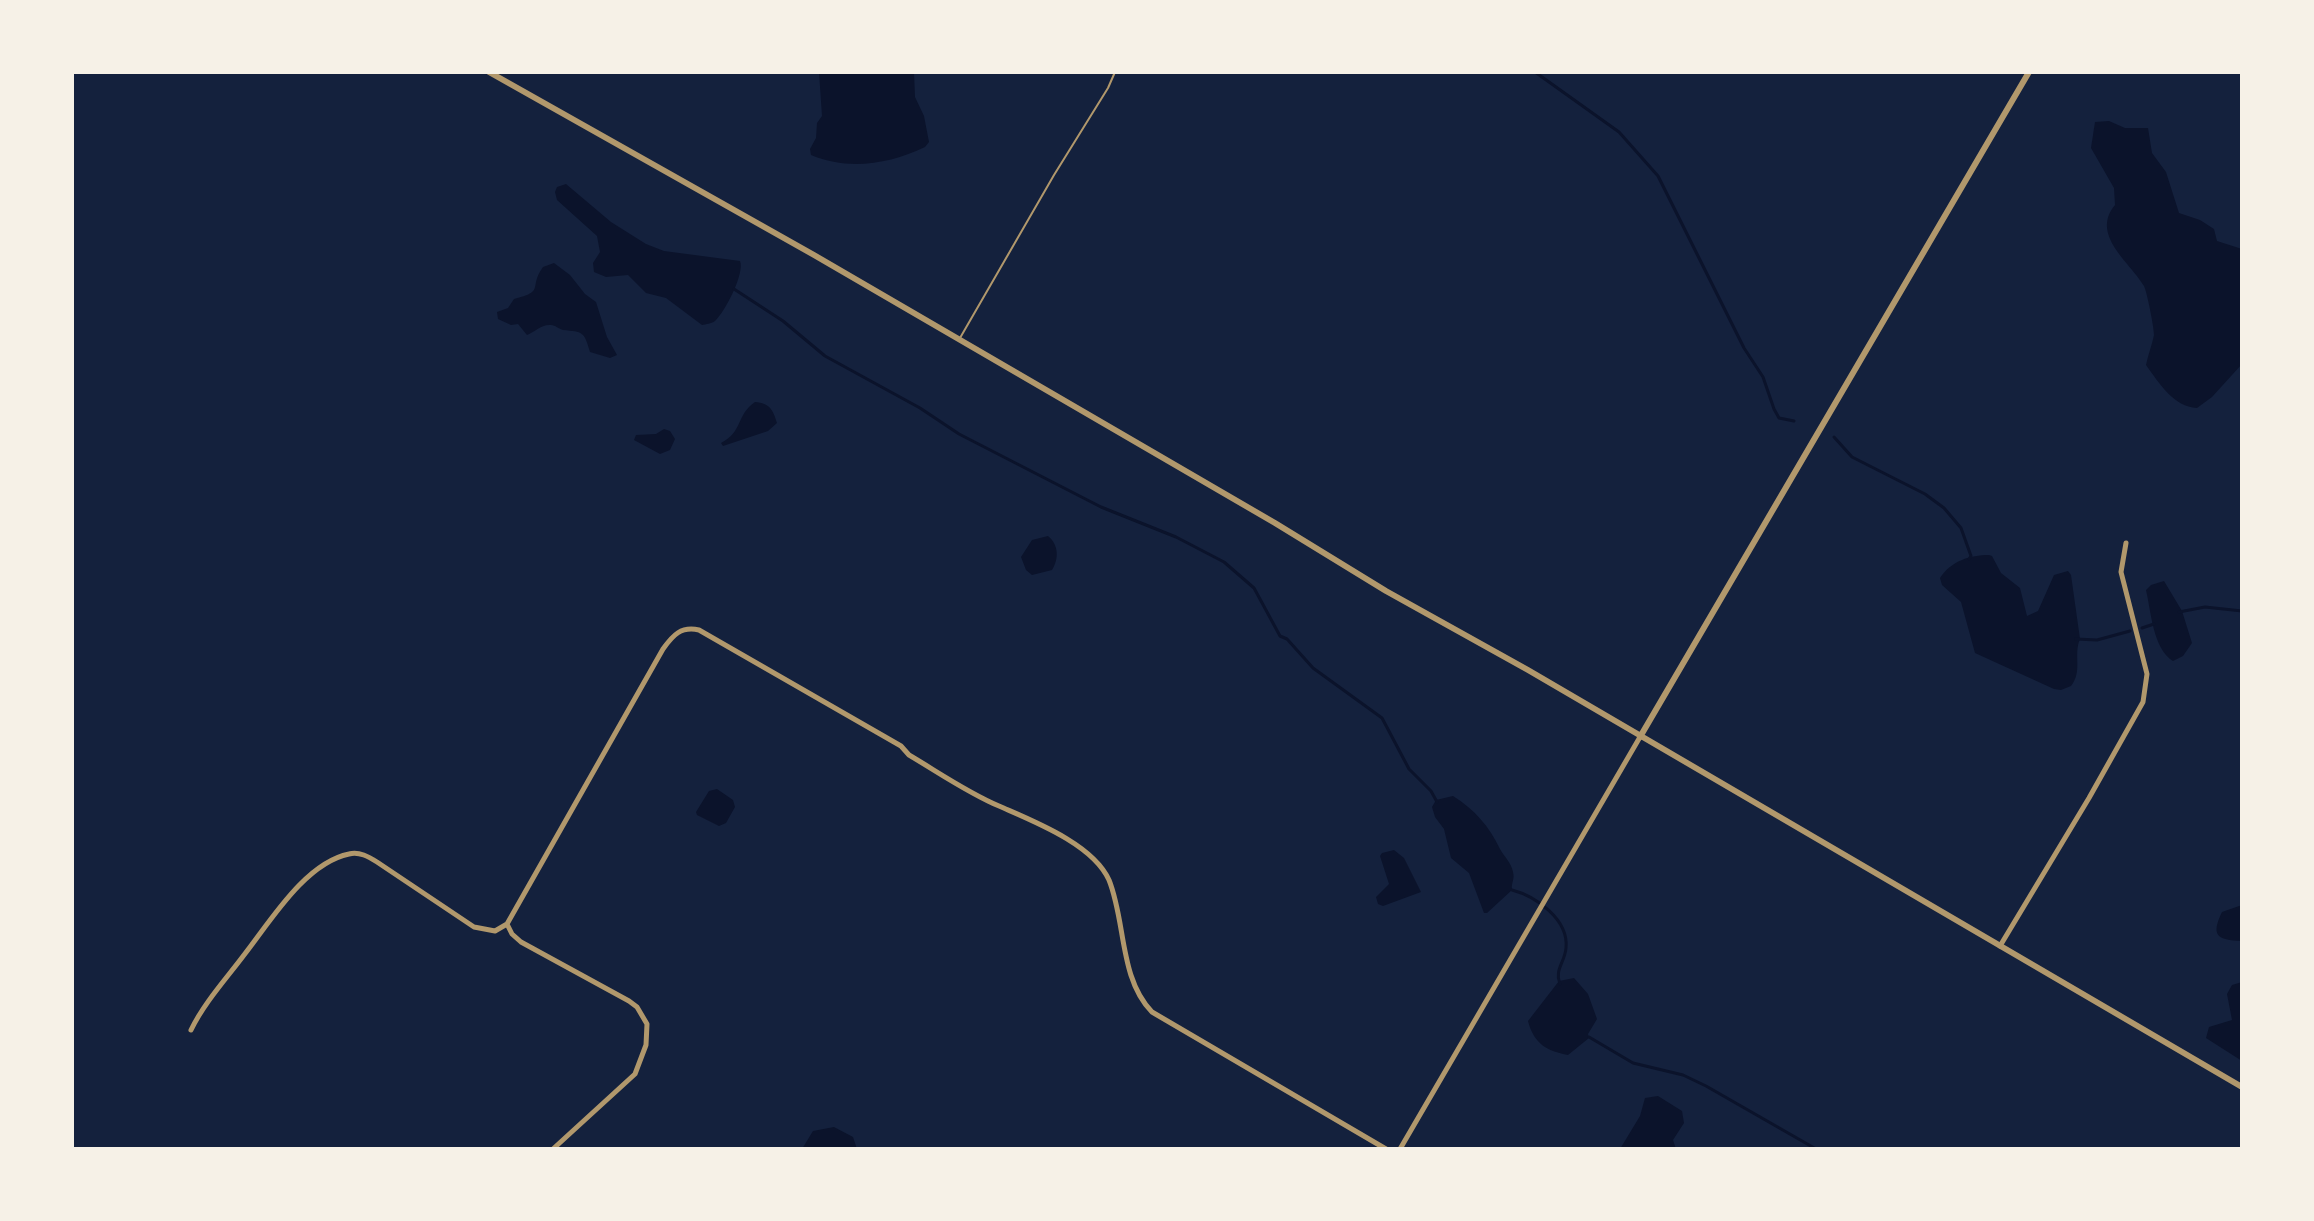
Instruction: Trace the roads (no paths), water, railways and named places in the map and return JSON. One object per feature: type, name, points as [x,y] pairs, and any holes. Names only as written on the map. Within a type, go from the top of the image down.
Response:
[{"type":"street","points":[[489,72],[959,339],[2242,1087]]},
{"type":"street","points":[[1400,1149],[2029,72]]},
{"type":"street","points":[[2000,946],[2143,702],[2147,674],[2121,572],[2126,543]]},
{"type":"street","points":[[191,1030],[210,999],[301,884],[336,858],[352,852],[369,857],[482,930],[495,931],[507,924],[663,649],[676,633],[690,628],[699,630],[901,746],[909,755],[1089,854],[1108,877],[1133,983],[1152,1012],[1386,1149]]},
{"type":"street","points":[[507,924],[521,942],[629,1001],[637,1007],[647,1024],[643,1059],[635,1074],[553,1149]]},
{"type":"lane","points":[[959,339],[1115,72]]},
{"type":"water","points":[[819,72],[914,72],[915,97],[924,116],[929,142],[925,147],[897,158],[869,163],[840,163],[811,155],[817,123],[822,116]]},
{"type":"water","points":[[2109,121],[2125,128],[2148,128],[2152,153],[2166,172],[2179,213],[2214,229],[2217,241],[2242,249],[2242,364],[2212,397],[2197,408],[2174,399],[2146,365],[2154,335],[2147,295],[2144,286],[2109,237],[2108,216],[2115,205],[2114,188],[2091,148],[2095,122]]},
{"type":"water","points":[[566,184],[611,222],[646,244],[664,251],[740,261],[740,274],[733,292],[715,321],[702,325],[666,298],[646,293],[628,275],[606,277],[594,272],[593,263],[600,252],[597,236],[557,200],[557,187]]},
{"type":"water","points":[[554,263],[596,302],[607,337],[617,355],[610,358],[590,352],[584,336],[579,332],[547,325],[527,335],[518,324],[511,325],[498,319],[497,312],[508,308],[514,299],[530,294],[543,267]]},
{"type":"water","points":[[755,402],[770,408],[777,423],[768,431],[723,446],[721,443],[733,434],[745,412]]},
{"type":"water","points":[[664,429],[670,431],[675,439],[670,450],[660,454],[634,440],[636,435],[656,434]]},
{"type":"water","points":[[1048,536],[1056,548],[1054,566],[1052,570],[1032,575],[1026,570],[1021,557],[1032,540]]},
{"type":"water","points":[[1989,555],[2001,573],[2020,588],[2027,616],[2038,611],[2054,575],[2068,571],[2071,575],[2080,639],[2076,675],[2071,686],[2054,689],[1975,653],[1961,602],[1942,585],[1940,578],[1962,560]]},
{"type":"water","points":[[2164,581],[2182,611],[2192,643],[2183,656],[2173,661],[2157,639],[2146,590]]},
{"type":"water","points":[[717,789],[733,800],[735,807],[726,823],[719,826],[696,812],[709,791]]},
{"type":"water","points":[[1453,796],[1486,826],[1512,869],[1512,890],[1487,913],[1484,913],[1469,873],[1451,858],[1444,829],[1432,807],[1436,800]]},
{"type":"water","points":[[1394,850],[1404,858],[1421,892],[1383,906],[1378,904],[1376,897],[1389,884],[1380,856]]},
{"type":"water","points":[[2242,905],[2242,941],[2218,935],[2217,926],[2222,912]]},
{"type":"water","points":[[1574,978],[1588,994],[1597,1019],[1588,1034],[1589,1038],[1568,1055],[1542,1045],[1528,1021],[1559,981]]},
{"type":"water","points":[[2242,982],[2242,1061],[2206,1038],[2209,1027],[2232,1020],[2227,994],[2232,985]]},
{"type":"water","points":[[1658,1096],[1682,1111],[1684,1123],[1673,1140],[1676,1149],[1620,1149],[1640,1116],[1645,1098]]},
{"type":"water","points":[[834,1127],[853,1137],[857,1149],[802,1149],[813,1131]]},
{"type":"waterway","points":[[1535,72],[1619,132],[1658,176],[1744,348],[1763,377],[1774,409],[1779,418],[1794,421]]},
{"type":"waterway","points":[[734,289],[783,321],[825,356],[920,408],[959,434],[1101,507],[1176,537],[1224,562],[1254,588],[1280,636],[1287,639],[1313,668],[1382,718],[1409,769],[1431,791],[1437,802]]},
{"type":"waterway","points":[[1834,437],[1852,457],[1925,494],[1944,508],[1961,528],[1971,556],[1969,559]]},
{"type":"waterway","points":[[2179,612],[2205,607],[2242,611]]},
{"type":"waterway","points":[[2142,628],[2154,624]]},
{"type":"waterway","points":[[2076,639],[2097,640],[2130,631]]},
{"type":"waterway","points":[[1512,890],[1540,903],[1562,928],[1566,948],[1558,974],[1560,984]]},
{"type":"waterway","points":[[1589,1037],[1633,1063],[1683,1075],[1706,1086],[1816,1149]]}]
